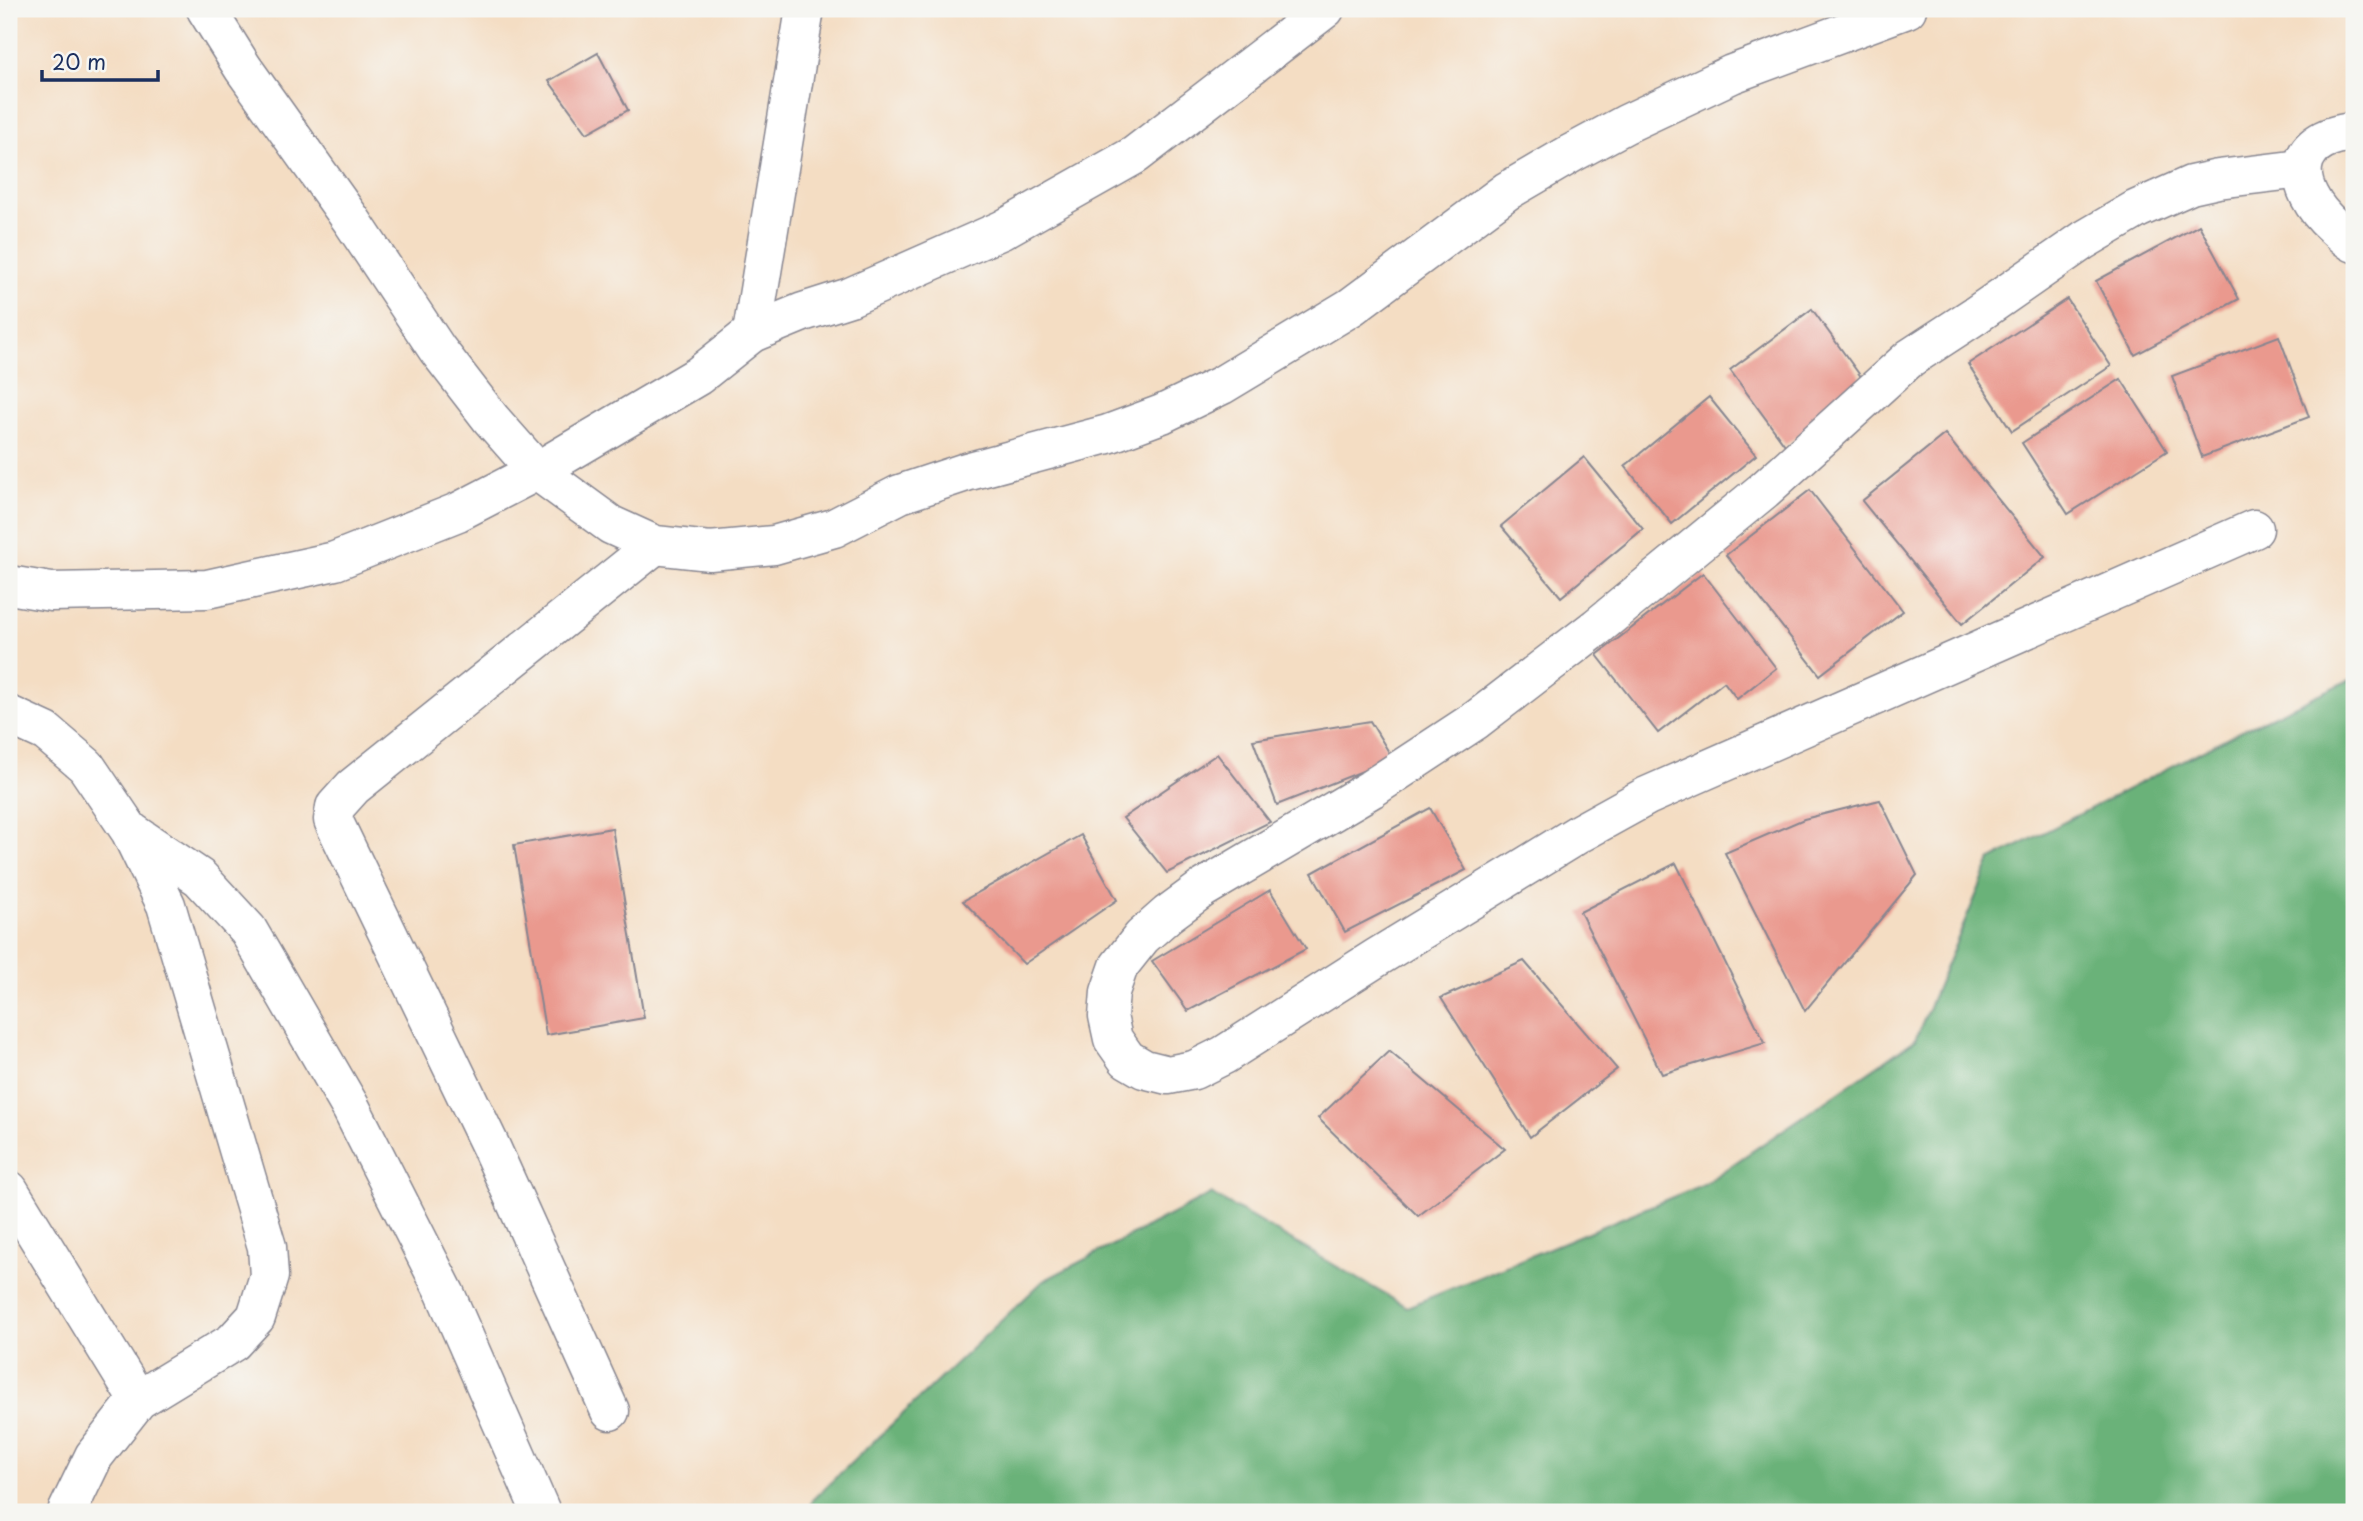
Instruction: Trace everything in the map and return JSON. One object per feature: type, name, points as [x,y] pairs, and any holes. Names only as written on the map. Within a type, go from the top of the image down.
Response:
[{"type":"street","points":[[206,9],[243,68],[352,221],[437,349],[491,419],[537,471],[611,525],[655,545],[710,551],[774,545],[834,528],[900,494],[966,472],[1108,434],[1162,414],[1222,384],[1351,307],[1507,191],[1572,153],[1732,74],[1907,9]]},
{"type":"street","points":[[752,333],[805,9]]},
{"type":"street","points":[[9,585],[51,592],[207,589],[335,561],[458,512],[537,471],[698,376],[752,333],[803,312],[850,297],[1002,230],[1135,155],[1325,9]]},
{"type":"street","points":[[2354,132],[2334,134],[2318,144],[2306,155],[2302,169],[2306,191],[2321,215],[2354,243]]},
{"type":"street","points":[[2254,529],[1647,796],[1569,840],[1224,1055],[1195,1070],[1168,1075],[1144,1069],[1127,1059],[1113,1038],[1108,1016],[1110,992],[1119,966],[1142,937],[1168,914],[1202,889],[1371,789],[1476,720],[1597,627],[1764,490],[1910,358],[2084,240],[2137,209],[2192,185],[2218,179],[2302,169]]},
{"type":"street","points":[[610,1411],[490,1145],[333,820],[335,807],[352,787],[655,545]]},
{"type":"street","points":[[9,715],[46,732],[86,766],[130,831],[166,905],[267,1247],[269,1276],[256,1317],[233,1342],[138,1400],[94,1456],[67,1512]]},
{"type":"street","points":[[130,831],[200,878],[248,930],[351,1108],[445,1293],[541,1512]]},
{"type":"street","points":[[9,1190],[138,1400]]},
{"type":"green space","points":[[2354,678],[2354,1512],[809,1512],[812,1500],[1043,1281],[1211,1194],[1407,1307],[1704,1184],[1915,1040],[1991,860],[2240,731]]},
{"type":"building","points":[[598,53],[628,110],[587,133],[549,81]]},
{"type":"building","points":[[2199,225],[2239,299],[2135,355],[2096,281]]},
{"type":"building","points":[[2067,299],[2111,366],[2012,431],[1968,364]]},
{"type":"building","points":[[1812,309],[1867,385],[1785,445],[1730,370]]},
{"type":"building","points":[[2279,336],[2309,417],[2202,457],[2172,376]]},
{"type":"building","points":[[2121,379],[2167,451],[2068,514],[2022,443]]},
{"type":"building","points":[[1709,397],[1756,455],[1672,524],[1625,466]]},
{"type":"building","points":[[1945,434],[2045,557],[1962,624],[1862,501]]},
{"type":"building","points":[[1584,457],[1643,529],[1561,597],[1501,526]]},
{"type":"building","points":[[1810,490],[1903,611],[1820,675],[1726,555]]},
{"type":"building","points":[[1703,573],[1776,668],[1737,699],[1724,682],[1658,733],[1597,655]]},
{"type":"building","points":[[1370,721],[1393,759],[1277,805],[1253,740]]},
{"type":"building","points":[[1217,754],[1270,822],[1167,873],[1123,818]]},
{"type":"building","points":[[1880,800],[1917,875],[1805,1011],[1725,853],[1804,819]]},
{"type":"building","points":[[1430,808],[1466,870],[1345,932],[1312,873]]},
{"type":"building","points":[[612,828],[644,1018],[546,1035],[514,845]]},
{"type":"building","points":[[1081,835],[1117,900],[1024,964],[963,901]]},
{"type":"building","points":[[1676,863],[1765,1043],[1662,1074],[1580,912]]},
{"type":"building","points":[[1270,890],[1306,949],[1188,1011],[1152,961]]},
{"type":"building","points":[[1524,961],[1617,1069],[1530,1137],[1441,998]]},
{"type":"building","points":[[1389,1051],[1505,1149],[1418,1216],[1318,1118]]}]
